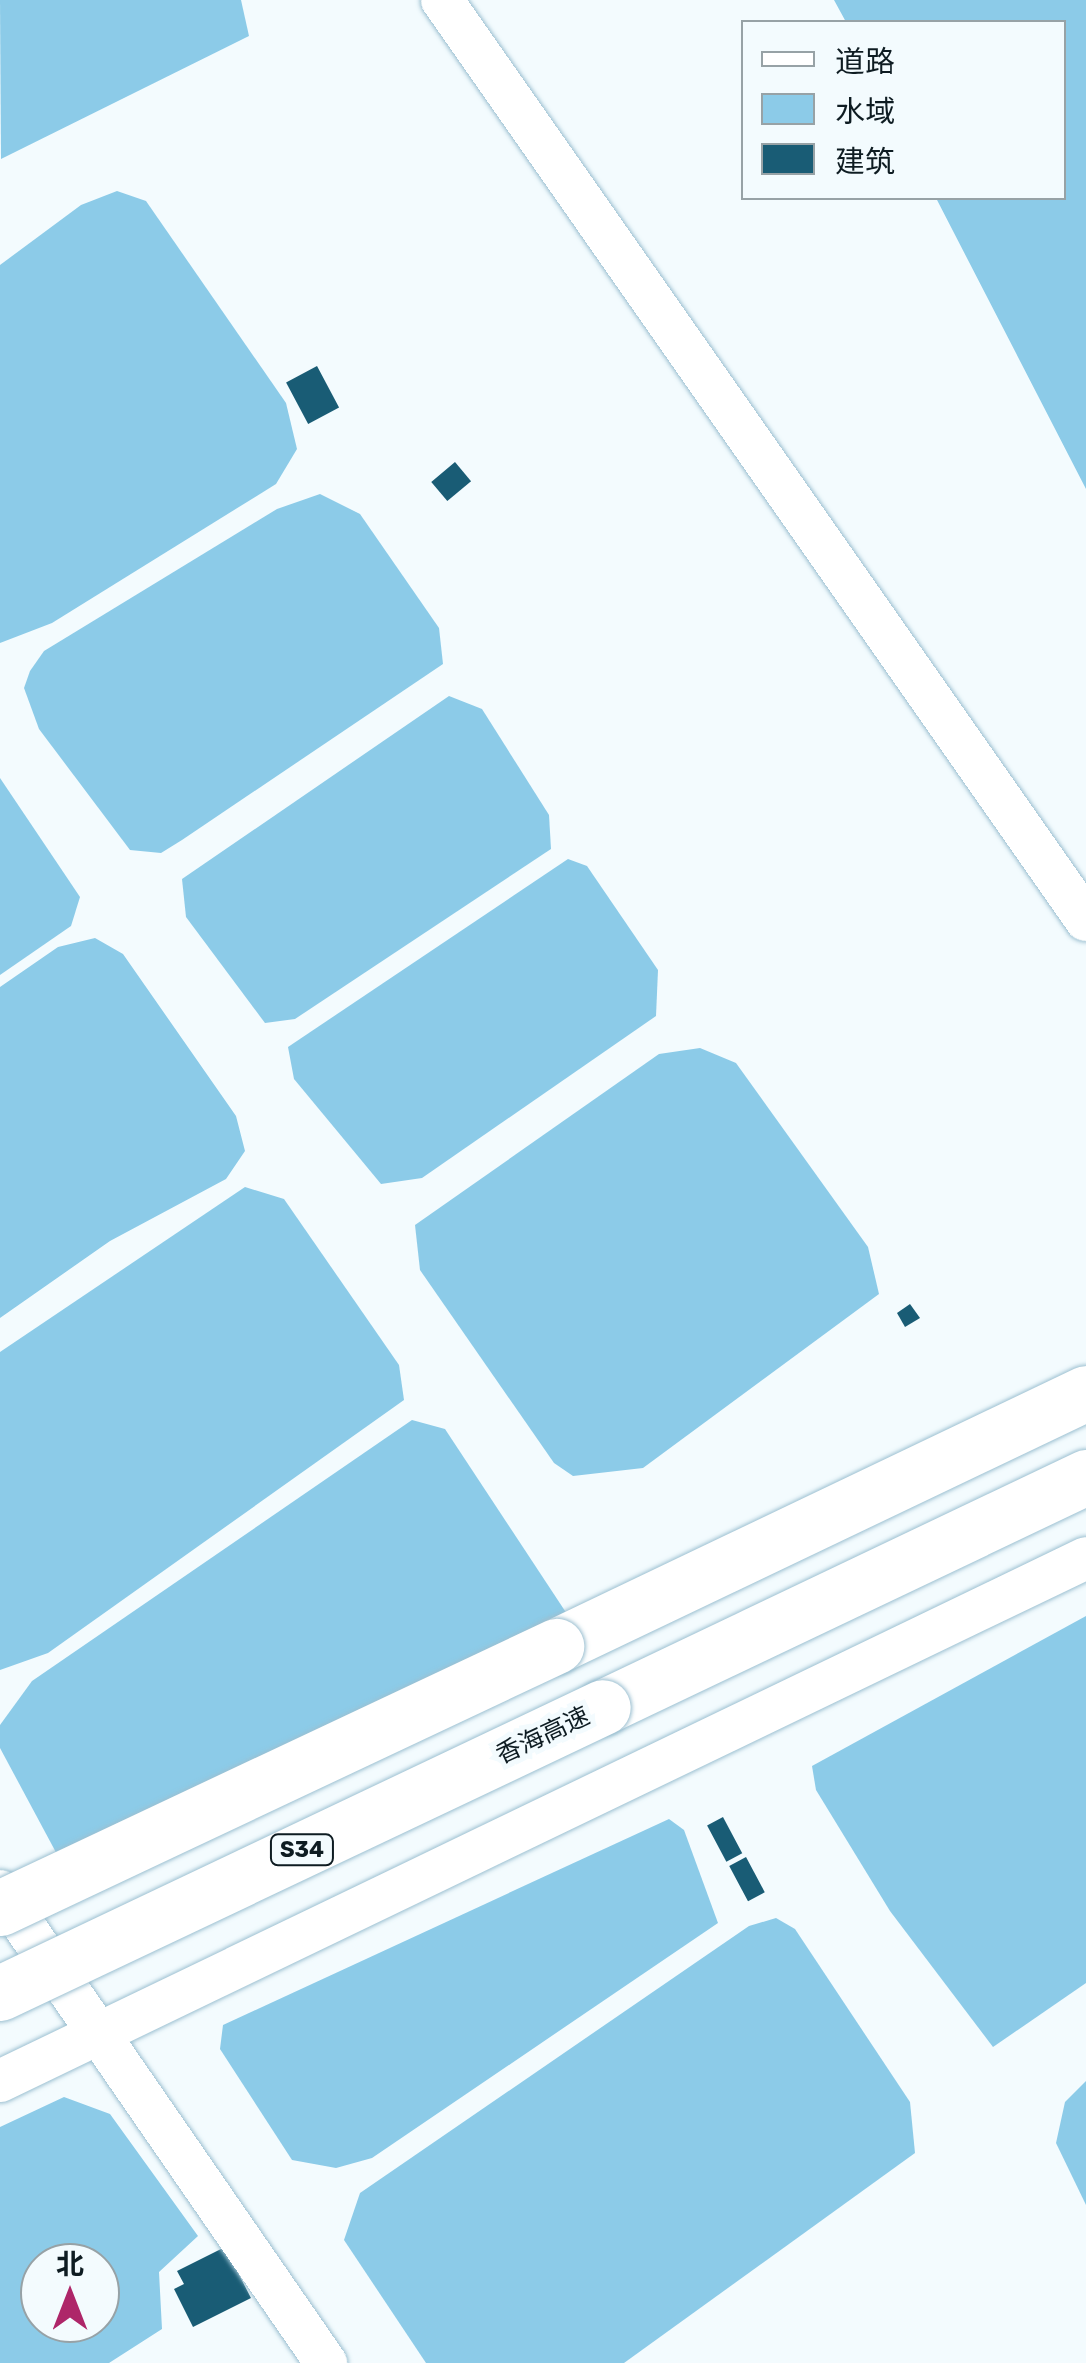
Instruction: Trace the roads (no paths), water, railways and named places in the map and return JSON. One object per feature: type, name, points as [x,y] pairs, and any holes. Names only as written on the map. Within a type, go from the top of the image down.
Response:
[{"type":"highway","points":[[0,1908],[1086,1393]]},
{"type":"highway","name":"香海高速","points":[[0,1992],[1086,1478]]},
{"type":"street","points":[[442,0],[1086,920]]},
{"type":"street","points":[[0,2081],[1086,1558]]},
{"type":"street","points":[[0,1891],[326,2363]]},
{"type":"water","points":[[0,0],[241,0],[249,36],[1,159]]},
{"type":"water","points":[[834,0],[1086,0],[1086,489],[937,200],[1066,200],[1066,20],[845,20]]},
{"type":"water","points":[[117,191],[146,201],[286,403],[297,449],[276,484],[52,623],[0,643],[0,265],[81,205]]},
{"type":"water","points":[[320,494],[360,514],[439,628],[443,664],[161,853],[130,850],[39,729],[24,688],[30,671],[44,651],[277,509]]},
{"type":"water","points":[[449,696],[482,709],[549,815],[551,849],[295,1019],[265,1023],[186,917],[182,879]]},
{"type":"water","points":[[0,778],[80,897],[71,926],[0,975]]},
{"type":"water","points":[[568,859],[587,866],[658,970],[656,1016],[422,1178],[381,1184],[294,1079],[288,1047]]},
{"type":"water","points":[[95,938],[123,954],[236,1116],[245,1151],[226,1179],[110,1241],[0,1318],[0,987],[58,947]]},
{"type":"water","points":[[700,1048],[736,1063],[868,1247],[879,1294],[643,1468],[573,1476],[554,1463],[420,1270],[415,1225],[659,1054]]},
{"type":"water","points":[[245,1187],[284,1199],[399,1365],[404,1400],[48,1653],[0,1670],[0,1352]]},
{"type":"water","points":[[412,1420],[445,1429],[567,1614],[59,1858],[0,1748],[0,1725],[32,1681]]},
{"type":"water","points":[[1086,1616],[1086,1983],[993,2047],[890,1911],[816,1790],[812,1766]]},
{"type":"water","points":[[669,1819],[684,1830],[718,1923],[372,2158],[336,2168],[292,2160],[220,2049],[223,2025]]},
{"type":"water","points":[[776,1918],[795,1929],[910,2102],[915,2153],[624,2363],[426,2363],[344,2240],[360,2193],[749,1926]]},
{"type":"water","points":[[1086,2081],[1086,2205],[1056,2143],[1065,2102]]},
{"type":"water","points":[[64,2097],[110,2114],[198,2236],[159,2272],[162,2329],[109,2363],[0,2363],[0,2127]]}]
